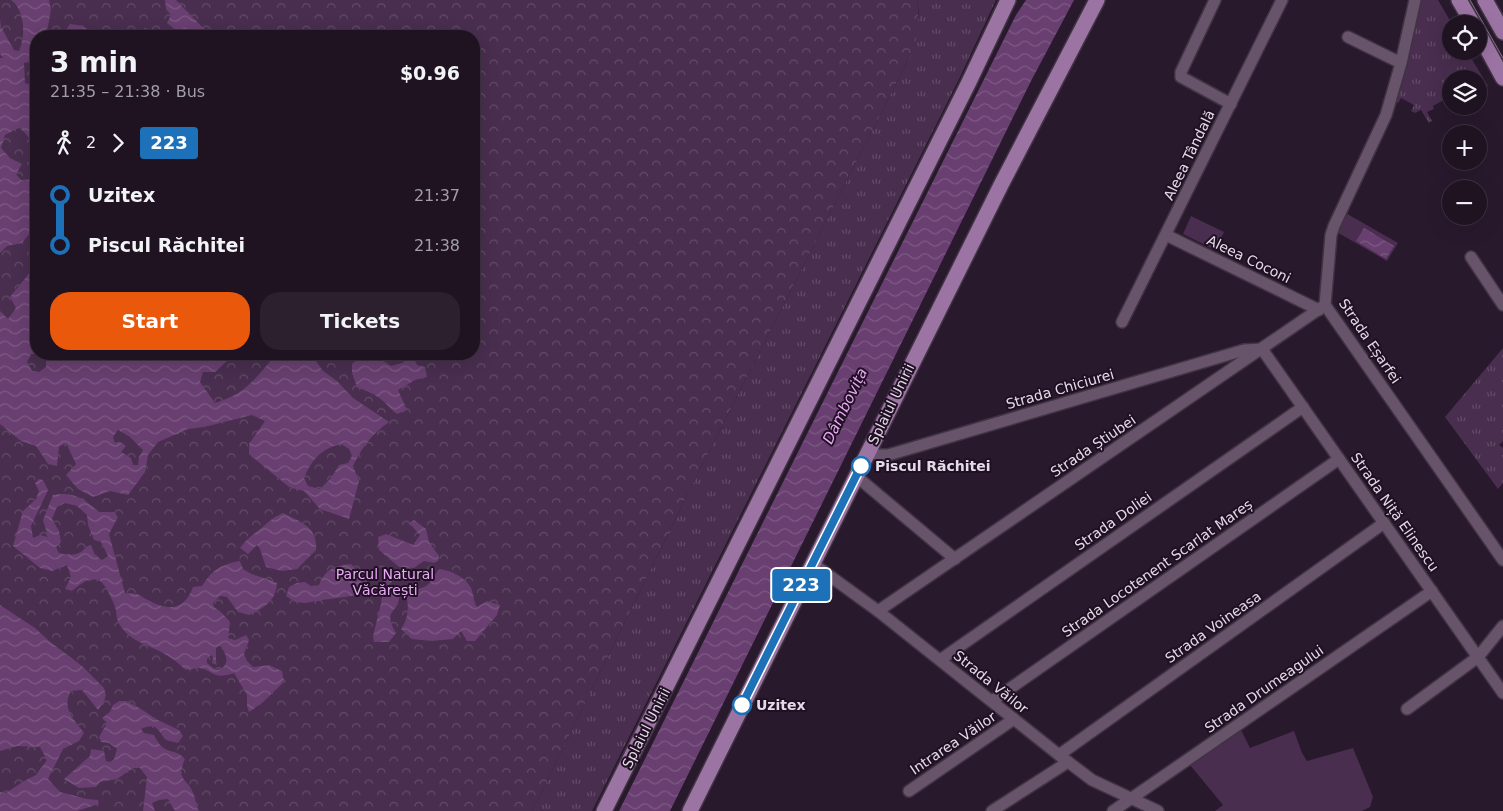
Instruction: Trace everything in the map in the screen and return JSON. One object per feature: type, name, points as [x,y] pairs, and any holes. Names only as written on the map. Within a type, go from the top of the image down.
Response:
[{"type":"main road","name":"Splaiul Unirii","points":[[604,811],[969,82],[1008,0]]},
{"type":"main road","name":"Splaiul Unirii","points":[[690,811],[1014,159],[1097,0]]},
{"type":"main road","points":[[1485,0],[1503,32]]},
{"type":"main road","points":[[1460,1],[1468,15]]},
{"type":"main road","points":[[1487,49],[1503,78]]},
{"type":"street","points":[[1215,0],[1180,75],[1182,80],[1231,104]]},
{"type":"street","name":"Aleea Tândală","points":[[1122,322],[1282,0]]},
{"type":"street","name":"Strada Eșarfei","points":[[1415,0],[1401,63],[1382,125],[1331,235],[1322,307],[1503,560]]},
{"type":"street","points":[[1348,37],[1401,63]]},
{"type":"street","name":"Aleea Coconi","points":[[1166,235],[1322,307]]},
{"type":"street","points":[[1471,256],[1503,306]]},
{"type":"street","name":"Strada Știubei","points":[[878,611],[1322,307]]},
{"type":"street","name":"Strada Chiciurei","points":[[868,451],[878,455],[888,455],[1244,350],[1262,349]]},
{"type":"street","name":"Strada Niță Elinescu","points":[[1262,349],[1503,692]]},
{"type":"street","name":"Strada Doliei","points":[[940,660],[1303,407]]},
{"type":"street","name":"Strada Locotenent Scarlat Mareș","points":[[992,701],[1339,459]]},
{"type":"street","points":[[856,476],[955,559]]},
{"type":"street","name":"Strada Voineasa","points":[[992,811],[1384,524]]},
{"type":"street","name":"Strada Văilor","points":[[812,563],[878,611],[1092,780],[1158,811]]},
{"type":"street","name":"Strada Drumeagului","points":[[1113,811],[1432,591]]},
{"type":"street","points":[[1407,709],[1478,657],[1503,626]]},
{"type":"street","name":"Intrarea Văilor","points":[[909,791],[1014,719]]},
{"type":"green space","name":"Parcul Natural Văcărești","points":[[0,0],[917,0],[918,28],[910,56],[694,481],[532,811],[0,811]]},
{"type":"green space","points":[[917,0],[996,0],[959,79],[592,811],[532,811],[694,481],[910,56],[919,15]]},
{"type":"green space","points":[[1420,0],[1438,0],[1447,15],[1442,15],[1442,60],[1472,60],[1478,70],[1442,70],[1442,101],[1433,106],[1434,109],[1427,112],[1432,121],[1429,123],[1421,110],[1415,113],[1411,111],[1414,105],[1401,98],[1398,103],[1394,101]]},
{"type":"green space","points":[[1344,212],[1398,243],[1387,261],[1335,231]]},
{"type":"green space","points":[[1191,216],[1224,232],[1215,250],[1183,234]]},
{"type":"green space","points":[[1503,348],[1503,441],[1499,445],[1503,448],[1503,483],[1498,489],[1445,417]]},
{"type":"green space","points":[[1241,730],[1250,748],[1294,731],[1307,761],[1353,748],[1373,797],[1370,807],[1362,811],[1215,811],[1223,805],[1190,765]]},
{"type":"water","points":[[11,0],[49,0],[51,10],[47,30],[30,30],[30,62],[24,63],[25,83],[30,85],[30,139],[20,127],[5,135],[1,148],[10,158],[22,164],[16,174],[21,180],[30,179],[30,233],[22,243],[7,246],[0,253],[0,58],[3,58],[0,54],[0,19],[1,27],[14,50],[19,51],[23,38],[23,24],[16,4]]},
{"type":"water","points":[[165,0],[176,0],[205,30],[176,30],[167,23],[171,15],[166,9]]},
{"type":"water","name":"Dâmbovița","points":[[1026,0],[1074,0],[1031,81],[670,811],[619,811],[1016,15]]},
{"type":"water","points":[[70,24],[83,26],[88,30],[66,30]]},
{"type":"water","points":[[1364,228],[1394,246],[1386,259],[1356,241]]},
{"type":"water","points":[[30,272],[30,356],[27,362],[32,371],[39,372],[46,367],[46,360],[227,360],[215,372],[203,372],[200,382],[215,403],[243,390],[271,360],[315,360],[323,371],[337,381],[353,398],[389,422],[368,441],[353,466],[359,481],[349,519],[320,509],[304,491],[289,487],[249,454],[249,444],[265,421],[252,415],[188,429],[158,442],[148,455],[145,472],[128,495],[110,491],[93,497],[78,489],[66,475],[76,464],[66,443],[59,447],[57,466],[48,464],[36,446],[21,441],[0,424],[0,311],[8,319],[16,308],[10,297]],"holes":[[[118,430],[130,437],[143,450],[139,457],[138,465],[133,465],[131,458],[121,452],[126,446],[122,443],[115,443],[113,437]],[[341,444],[349,449],[352,456],[348,463],[339,465],[331,478],[320,489],[308,486],[304,478],[310,465],[318,456],[328,449]]]},
{"type":"water","points":[[357,360],[382,360],[391,366],[407,360],[415,360],[417,365],[425,367],[427,377],[415,380],[398,390],[407,410],[397,414],[377,396],[357,387],[352,373],[352,364]]},
{"type":"water","points":[[39,479],[43,480],[48,490],[31,526],[33,538],[40,535],[48,537],[43,520],[53,495],[73,495],[88,503],[99,512],[114,512],[118,517],[109,534],[125,593],[136,594],[162,606],[175,607],[185,601],[193,587],[202,586],[210,575],[218,569],[227,564],[240,561],[243,569],[277,583],[272,599],[260,610],[249,615],[238,612],[227,597],[220,596],[213,603],[214,607],[230,622],[228,638],[235,640],[246,635],[249,640],[244,654],[247,661],[253,667],[269,665],[282,671],[284,682],[262,703],[249,712],[247,695],[234,673],[222,676],[198,668],[186,670],[168,656],[135,639],[126,632],[118,622],[115,607],[109,593],[100,581],[89,580],[72,591],[65,589],[71,577],[67,565],[52,571],[40,568],[13,546],[23,511],[36,499],[39,491],[35,483]],"holes":[[[65,503],[77,506],[87,515],[88,525],[94,540],[101,542],[108,556],[102,560],[95,555],[91,545],[75,554],[59,553],[56,547],[61,542],[59,531],[52,519],[57,507]],[[221,645],[226,663],[221,669],[216,670],[207,663],[207,659],[211,655],[213,657],[212,663],[217,665],[216,648]]]},
{"type":"water","points":[[283,513],[307,526],[314,536],[316,550],[297,569],[282,571],[266,567],[257,545],[248,554],[240,548],[249,538],[275,517]]},
{"type":"water","points":[[414,520],[426,529],[429,542],[439,556],[438,561],[434,563],[424,561],[414,568],[399,567],[379,550],[378,537],[386,534],[413,545],[420,535],[409,523]]},
{"type":"water","points":[[351,564],[368,583],[366,589],[352,596],[306,603],[295,602],[286,596],[289,587],[297,583],[305,582],[311,586],[319,585],[324,575],[331,569]]},
{"type":"water","points":[[389,568],[398,574],[389,585],[392,592],[399,597],[390,619],[396,633],[389,642],[374,642],[373,636],[381,604],[384,580]]},
{"type":"water","points":[[440,569],[454,573],[465,581],[471,588],[477,607],[487,601],[500,605],[497,615],[475,641],[467,641],[461,631],[453,639],[432,641],[412,639],[401,629],[408,612],[406,594],[427,585]]},
{"type":"water","points":[[0,605],[35,628],[82,666],[104,688],[106,695],[98,710],[82,690],[71,691],[68,697],[68,708],[84,733],[79,741],[63,749],[48,779],[60,792],[98,800],[99,804],[77,811],[0,811],[0,792],[6,793],[36,775],[47,760],[40,747],[17,746],[0,751]]},
{"type":"water","points":[[119,701],[126,701],[179,730],[183,736],[178,743],[166,740],[154,727],[150,726],[141,729],[144,733],[154,735],[162,747],[181,755],[185,759],[182,766],[182,776],[194,795],[199,811],[175,811],[168,799],[152,803],[155,811],[143,811],[147,777],[140,768],[133,768],[117,779],[100,782],[96,787],[79,788],[64,779],[90,756],[91,749],[104,751],[106,761],[110,762],[114,759],[117,749],[109,743],[101,742],[99,737],[107,723],[102,718]]},
{"type":"tram line","points":[[1470,0],[1503,58]]},
{"type":"bus line","name":"223","points":[[742,705],[861,466]]},
{"type":"place","name":"Piscul Răchitei","points":[[861,466]]},
{"type":"place","name":"Uzitex","points":[[742,705]]}]
